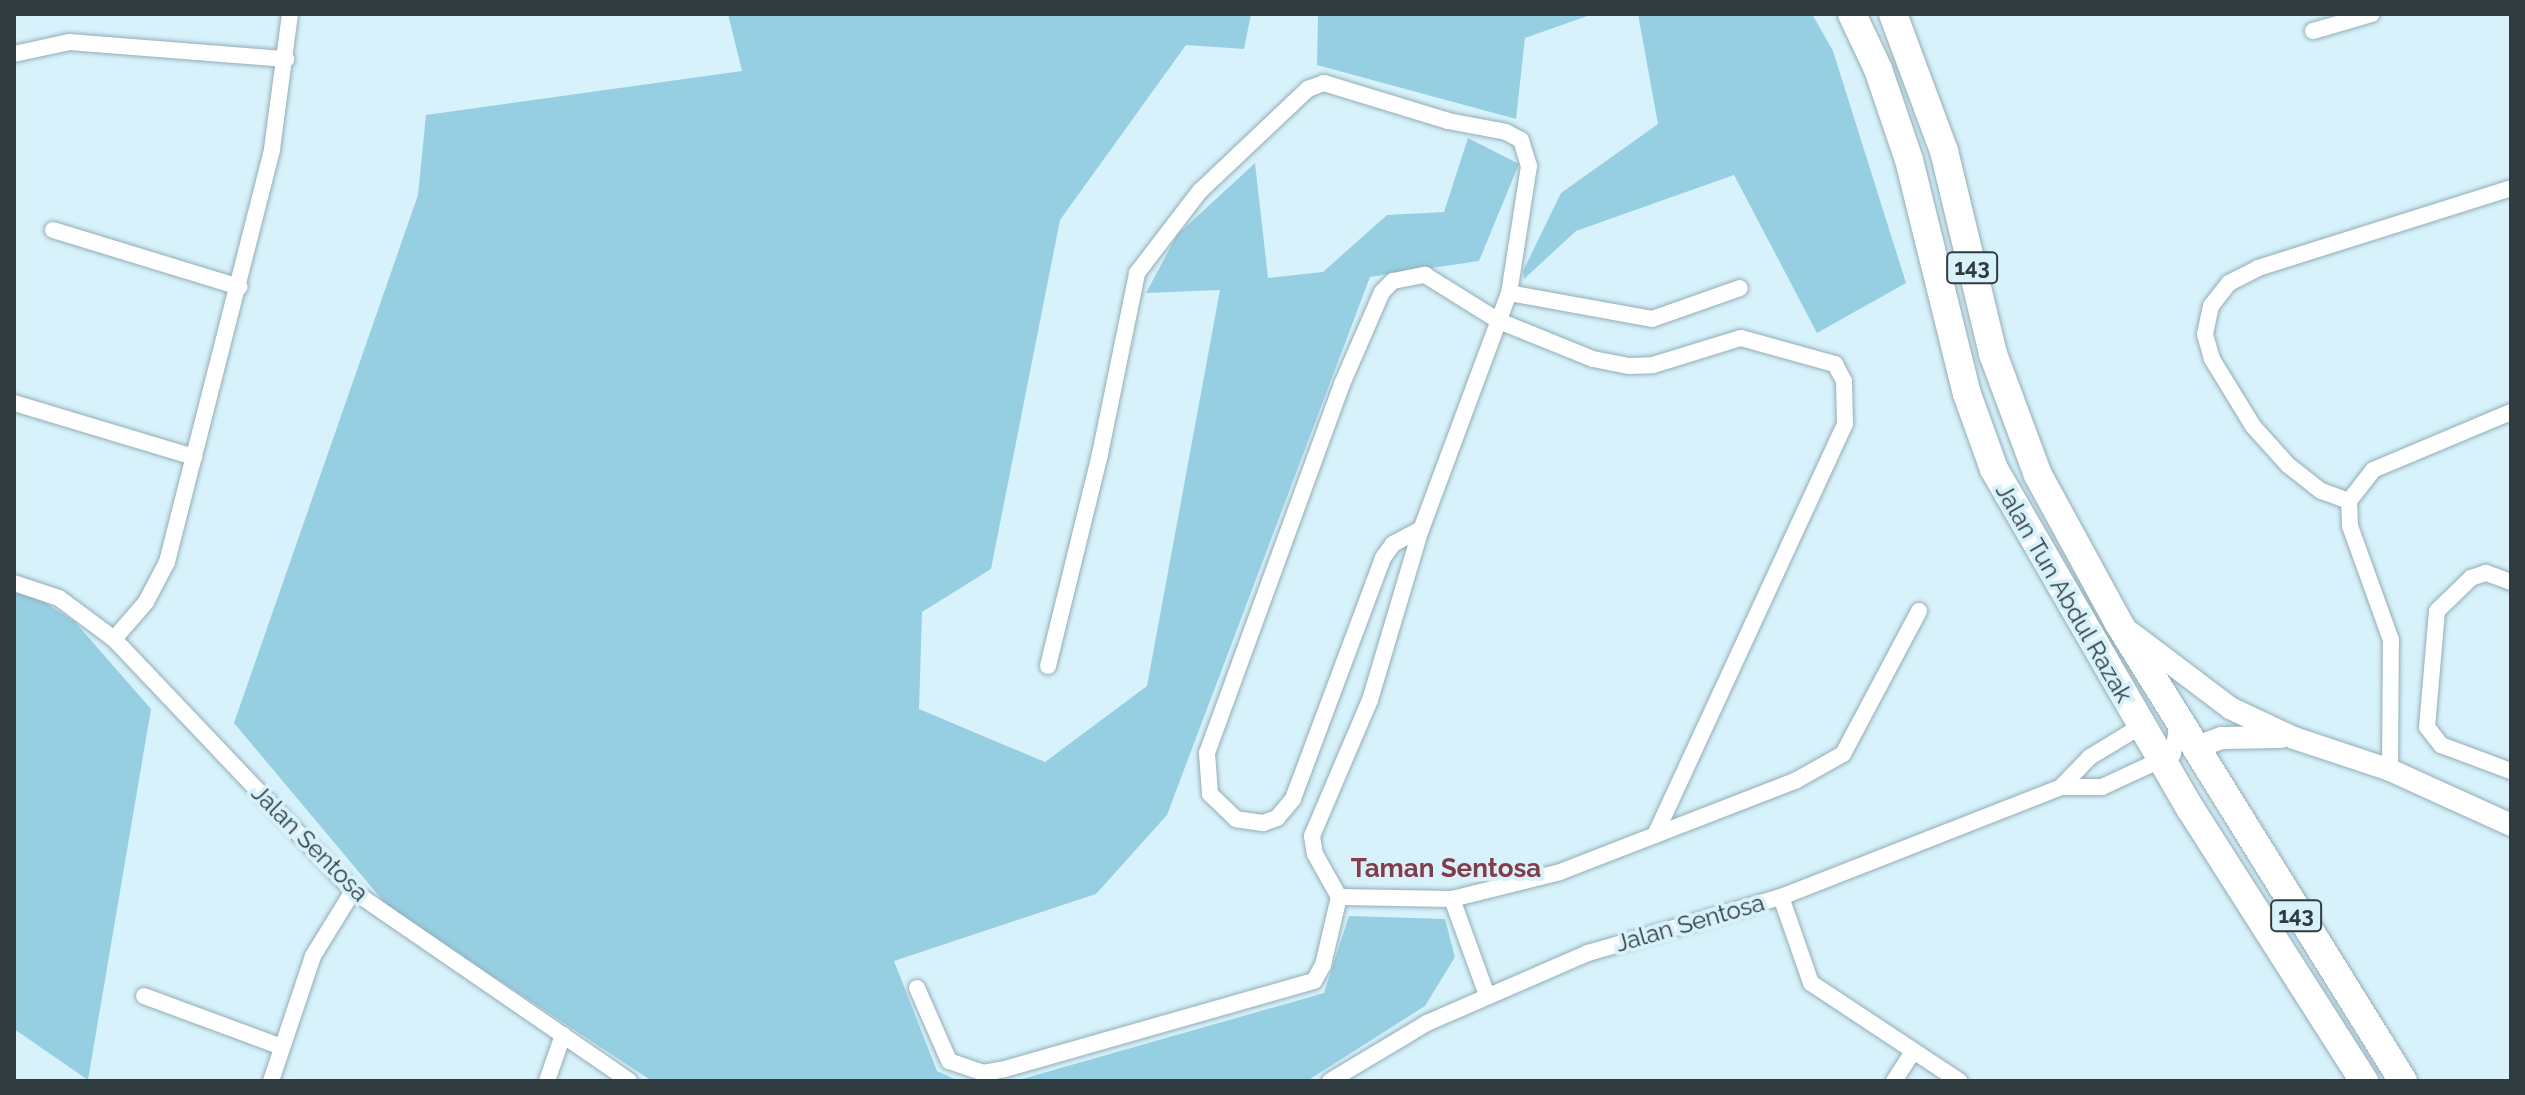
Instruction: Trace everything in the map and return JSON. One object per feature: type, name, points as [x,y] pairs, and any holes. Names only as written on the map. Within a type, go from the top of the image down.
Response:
[{"type":"highway","name":"Jalan Tun Abdul Razak","points":[[1852,14],[1878,69],[1909,160],[1967,394],[1994,469],[2162,761],[2364,1081]]},
{"type":"highway","name":"Jalan Tun Abdul Razak","points":[[1893,14],[1944,151],[1993,354],[2017,429],[2118,622],[2403,1081]]},
{"type":"street","points":[[114,639],[158,584],[194,457],[272,149],[290,14]]},
{"type":"street","points":[[2313,31],[2372,14]]},
{"type":"street","points":[[14,54],[69,42],[286,59]]},
{"type":"street","points":[[917,988],[949,1061],[983,1073],[1314,981],[1323,965],[1339,897],[1315,854],[1312,836],[1370,700],[1421,529],[1509,293],[1529,166],[1521,140],[1506,132],[1448,121],[1342,85],[1308,89],[1200,191],[1137,273],[1100,454],[1048,666]]},
{"type":"street","points":[[2349,501],[2310,483],[2253,426],[2212,359],[2205,334],[2211,306],[2229,283],[2258,268],[2511,188]]},
{"type":"street","points":[[53,230],[239,287]]},
{"type":"street","points":[[1421,529],[1393,544],[1383,558],[1293,799],[1277,818],[1263,823],[1236,819],[1210,794],[1207,753],[1342,384],[1382,292],[1403,277],[1425,275],[1499,321],[1593,359],[1629,366],[1653,365],[1741,338],[1835,364],[1844,381],[1845,424],[1655,835]]},
{"type":"street","points":[[1509,293],[1652,319],[1740,288]]},
{"type":"street","points":[[14,403],[194,457]]},
{"type":"street","points":[[2390,770],[2391,640],[2350,526],[2349,501],[2373,470],[2511,412]]},
{"type":"street","points":[[2511,582],[2486,573],[2471,578],[2437,611],[2427,727],[2441,745],[2511,771]]},
{"type":"street","name":"Jalan Sentosa","points":[[14,583],[59,598],[114,639],[353,891],[629,1081]]},
{"type":"street","points":[[1339,897],[1452,899],[1560,872],[1795,781],[1843,754],[1919,611]]},
{"type":"street","points":[[2118,622],[2200,689],[2294,738],[2390,770],[2511,825]]},
{"type":"street","points":[[2162,761],[2179,743],[2174,715]]},
{"type":"street","name":"Jalan Sentosa","points":[[2061,787],[2090,757],[2141,726]]},
{"type":"street","points":[[2194,748],[2246,735],[2294,738]]},
{"type":"street","name":"Jalan Sentosa","points":[[1330,1081],[1427,1023],[1588,953],[1781,897],[2061,787],[2102,787],[2162,761]]},
{"type":"street","points":[[271,1081],[313,956],[353,891]]},
{"type":"street","points":[[1781,897],[1811,983],[1959,1081]]},
{"type":"street","points":[[1452,899],[1487,995]]},
{"type":"street","points":[[2310,995],[2348,1081]]},
{"type":"street","points":[[144,996],[282,1047]]},
{"type":"street","points":[[547,1081],[563,1035]]},
{"type":"street","points":[[1894,1081],[1913,1052]]},
{"type":"shaded area","points":[[728,14],[1251,14],[1244,49],[1186,45],[1060,220],[991,569],[922,612],[919,709],[1045,762],[1147,686],[1220,290],[1146,293],[1177,235],[1255,163],[1268,278],[1323,272],[1387,215],[1444,212],[1468,138],[1519,164],[1479,261],[1370,277],[1167,815],[1096,894],[894,961],[937,1071],[959,1081],[652,1081],[389,908],[234,723],[418,195],[426,115],[742,71]]},
{"type":"shaded area","points":[[1318,14],[1593,14],[1525,38],[1516,119],[1317,65]]},
{"type":"shaded area","points":[[1638,14],[1812,14],[1833,51],[1906,283],[1817,333],[1734,175],[1576,231],[1524,279],[1523,271],[1561,193],[1658,124]]},
{"type":"shaded area","points":[[14,589],[26,590],[75,622],[151,709],[88,1080],[14,1029]]},
{"type":"shaded area","points":[[1349,916],[1445,919],[1455,957],[1425,1006],[1307,1081],[1015,1081],[1324,993]]},
{"type":"district","name":"Taman Sentosa","points":[[1446,869]]}]
